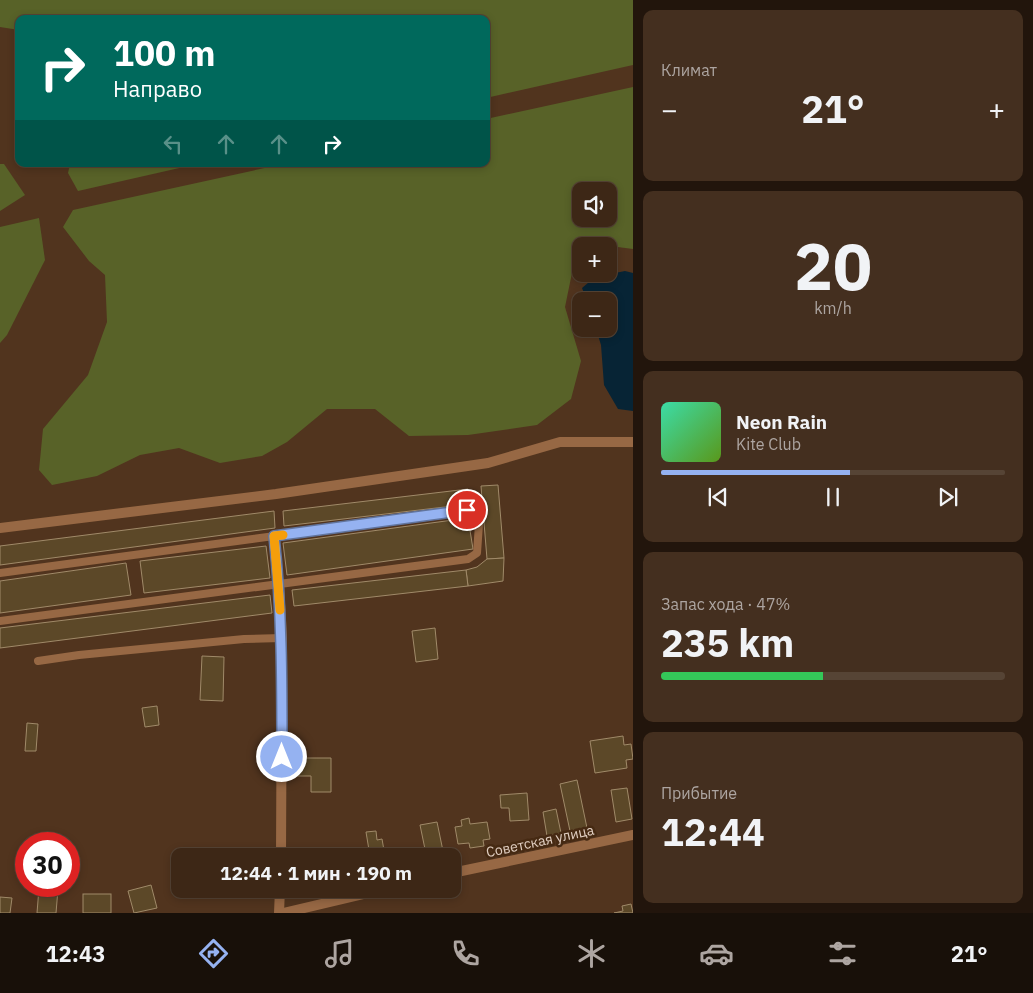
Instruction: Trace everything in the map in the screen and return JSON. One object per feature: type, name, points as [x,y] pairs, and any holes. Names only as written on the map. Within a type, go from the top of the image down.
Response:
[{"type":"street","points":[[0,528],[276,494],[488,463],[560,442],[633,442]]},
{"type":"street","points":[[279,585],[282,638],[281,848]]},
{"type":"street","name":"Советская улица","points":[[461,871],[633,835]]},
{"type":"street","points":[[279,913],[280,898]]},
{"type":"street","points":[[283,913],[347,898]]},
{"type":"lane","points":[[0,573],[467,510],[476,513],[479,524],[477,554],[468,559],[0,622]]},
{"type":"lane","points":[[274,536],[279,585]]},
{"type":"lane","points":[[38,661],[79,655],[244,639],[282,638]]},
{"type":"green space","points":[[0,0],[633,0],[633,65],[490,97],[490,15],[15,15],[15,29],[0,27]]},
{"type":"green space","points":[[633,87],[633,249],[617,247],[617,237],[572,237],[572,273],[565,307],[572,337],[574,337],[581,361],[571,399],[537,425],[468,435],[409,436],[375,409],[327,409],[287,442],[262,456],[220,463],[179,448],[140,455],[97,476],[52,485],[39,470],[43,429],[88,375],[107,322],[105,275],[89,261],[63,227],[73,210],[269,167],[490,167],[490,118]]},
{"type":"green space","points":[[0,164],[4,164],[25,195],[0,211]]},
{"type":"green space","points":[[69,167],[184,167],[78,191],[68,173]]},
{"type":"green space","points":[[39,218],[45,260],[7,335],[0,343],[0,227]]},
{"type":"water","points":[[625,271],[633,273],[633,411],[618,409],[604,385],[601,345],[598,337],[617,337],[617,292],[584,292],[582,288],[589,282],[617,282],[617,273]]},
{"type":"building","points":[[498,485],[504,558],[487,559],[481,486]]},
{"type":"building","points":[[468,489],[470,504],[284,526],[283,511]]},
{"type":"building","points":[[274,511],[275,528],[0,565],[0,546]]},
{"type":"building","points":[[468,518],[473,549],[287,575],[283,543]]},
{"type":"building","points":[[266,546],[270,578],[144,593],[140,561]]},
{"type":"building","points":[[504,558],[503,581],[468,586],[466,570],[477,567],[487,559]]},
{"type":"building","points":[[126,563],[131,595],[0,613],[0,581]]},
{"type":"building","points":[[466,570],[468,586],[294,606],[292,590]]},
{"type":"building","points":[[270,595],[272,613],[0,648],[0,628]]},
{"type":"building","points":[[435,628],[438,659],[416,662],[412,631]]},
{"type":"building","points":[[202,656],[224,657],[223,701],[200,700]]},
{"type":"building","points":[[157,706],[159,725],[145,727],[142,708]]},
{"type":"building","points":[[27,723],[38,724],[36,751],[25,751]]},
{"type":"building","points":[[623,736],[624,745],[631,744],[633,759],[626,760],[627,768],[595,773],[590,741]]},
{"type":"building","points":[[292,758],[331,758],[331,792],[311,792],[311,776],[292,776]]},
{"type":"building","points":[[577,780],[587,828],[570,831],[560,784]]},
{"type":"building","points":[[627,788],[632,819],[616,822],[611,790]]},
{"type":"building","points":[[527,793],[529,820],[510,821],[509,808],[501,808],[500,795]]},
{"type":"building","points":[[556,809],[561,833],[547,836],[543,812]]},
{"type":"building","points":[[469,818],[470,824],[487,822],[490,839],[483,840],[484,846],[470,848],[469,843],[458,844],[455,827],[462,826],[461,820]]},
{"type":"building","points":[[437,822],[442,848],[425,848],[420,825]]},
{"type":"building","points":[[376,831],[377,840],[382,839],[384,848],[369,848],[366,832]]},
{"type":"building","points":[[151,885],[157,908],[134,913],[128,891]]},
{"type":"building","points":[[83,894],[111,894],[111,913],[83,913]]},
{"type":"building","points":[[0,897],[12,898],[10,913],[0,913]]},
{"type":"building","points":[[38,897],[57,897],[56,913],[37,913]]},
{"type":"building","points":[[631,904],[633,913],[614,913],[623,911],[622,906]]},
{"type":"slow traffic","points":[[280,610],[274,536],[283,535]]},
{"type":"route","points":[[282,757],[282,638],[274,536],[467,510]]}]
